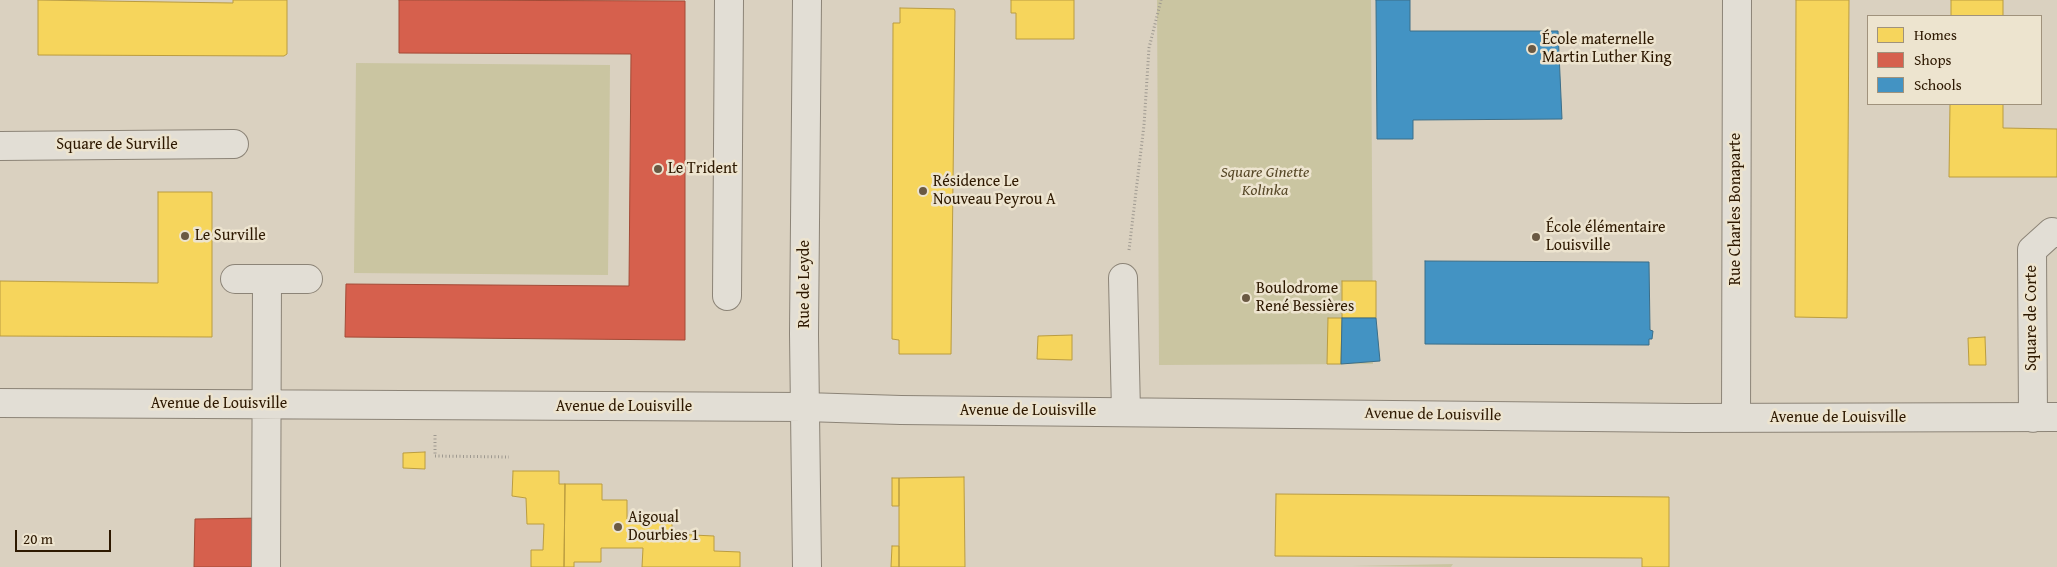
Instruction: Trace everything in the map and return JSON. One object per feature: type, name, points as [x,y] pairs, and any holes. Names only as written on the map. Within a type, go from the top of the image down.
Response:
[{"type":"street","points":[[727,296],[730,0]]},
{"type":"street","name":"Rue de Leyde","points":[[807,0],[805,407],[807,567]]},
{"type":"street","name":"Rue Charles Bonaparte","points":[[1736,418],[1737,0]]},
{"type":"street","name":"Square de Surville","points":[[0,146],[234,144]]},
{"type":"street","name":"Square de Corte","points":[[2045,417],[2032,250],[2052,232],[2057,233]]},
{"type":"street","points":[[1124,278],[1126,412]]},
{"type":"street","points":[[235,279],[308,279]]},
{"type":"street","points":[[266,567],[267,280]]},
{"type":"street","name":"Avenue de Louisville","points":[[0,403],[805,407],[895,410],[1736,418],[2045,417]]},
{"type":"path","points":[[1124,278],[1133,225],[1149,48],[1161,0]]},
{"type":"path","points":[[434,406],[435,456],[509,458]]},
{"type":"green space","name":"Square Ginette Kolinka","points":[[1157,0],[1371,0],[1373,364],[1159,365]]},
{"type":"green space","points":[[356,63],[610,65],[608,275],[354,273]]},
{"type":"green space","points":[[1453,564],[1451,567],[1351,566]]},
{"type":"building: Homes","points":[[38,0],[233,3],[233,0],[287,0],[287,54],[284,56],[38,55]]},
{"type":"building: Homes","points":[[1011,0],[1074,0],[1074,39],[1016,39],[1016,13],[1011,13]]},
{"type":"building: Homes","points":[[1796,0],[1849,0],[1847,318],[1795,317]]},
{"type":"building: Homes","points":[[1951,0],[2003,0],[2003,15],[1951,15]]},
{"type":"building: Homes","name":"Résidence Le Nouveau Peyrou A","points":[[900,8],[954,9],[955,11],[951,354],[899,354],[899,340],[892,339],[893,23],[900,23]]},
{"type":"building: Homes","points":[[1950,105],[2003,105],[2003,128],[2057,129],[2057,177],[1949,177]]},
{"type":"building: Homes","name":"Le Surville","points":[[158,192],[212,192],[212,337],[0,336],[0,281],[158,283]]},
{"type":"building: Homes","points":[[1342,281],[1376,281],[1376,318],[1342,318]]},
{"type":"building: Homes","points":[[1328,318],[1342,318],[1341,364],[1327,364]]},
{"type":"building: Homes","points":[[1072,335],[1072,360],[1037,359],[1038,336]]},
{"type":"building: Homes","points":[[1985,337],[1986,365],[1969,365],[1968,338]]},
{"type":"building: Homes","points":[[425,452],[425,469],[403,468],[403,453]]},
{"type":"building: Homes","points":[[513,471],[559,471],[559,484],[565,484],[564,567],[531,567],[531,550],[543,550],[544,524],[527,524],[526,498],[512,496]]},
{"type":"building: Homes","points":[[964,477],[965,567],[899,567],[899,478]]},
{"type":"building: Homes","points":[[892,478],[899,478],[899,506],[892,506]]},
{"type":"building: Homes","name":"Aigoual Dourbies 1","points":[[565,484],[602,484],[602,500],[627,500],[627,519],[672,520],[672,534],[714,536],[714,551],[740,552],[740,567],[642,567],[643,548],[601,548],[601,562],[574,562],[574,567],[564,567]]},
{"type":"building: Homes","points":[[1276,494],[1669,497],[1669,567],[1642,567],[1642,558],[1275,556]]},
{"type":"building: Homes","points":[[892,546],[899,546],[899,567],[891,567]]},
{"type":"building: Shops","name":"Le Trident","points":[[399,0],[685,1],[685,340],[345,337],[346,284],[629,286],[631,54],[399,53]]},
{"type":"building: Shops","points":[[263,518],[265,567],[194,567],[195,519]]},
{"type":"building: Schools","points":[[1376,0],[1410,0],[1410,31],[1558,31],[1562,119],[1413,120],[1413,139],[1377,139]]},
{"type":"building: Schools","points":[[1425,261],[1649,262],[1650,330],[1653,331],[1652,339],[1649,339],[1649,345],[1425,344]]},
{"type":"building: Schools","points":[[1342,318],[1376,318],[1380,361],[1341,364]]},
{"type":"place","name":"École maternelle Martin Luther King","points":[[1532,49]]},
{"type":"place","name":"Le Trident","points":[[658,169]]},
{"type":"place","name":"Résidence Le Nouveau Peyrou A","points":[[923,191]]},
{"type":"place","name":"Le Surville","points":[[185,236]]},
{"type":"place","name":"École élémentaire Louisville","points":[[1536,237]]},
{"type":"place","name":"Boulodrome René Bessières","points":[[1246,298]]},
{"type":"place","name":"Aigoual Dourbies 1","points":[[618,527]]}]
